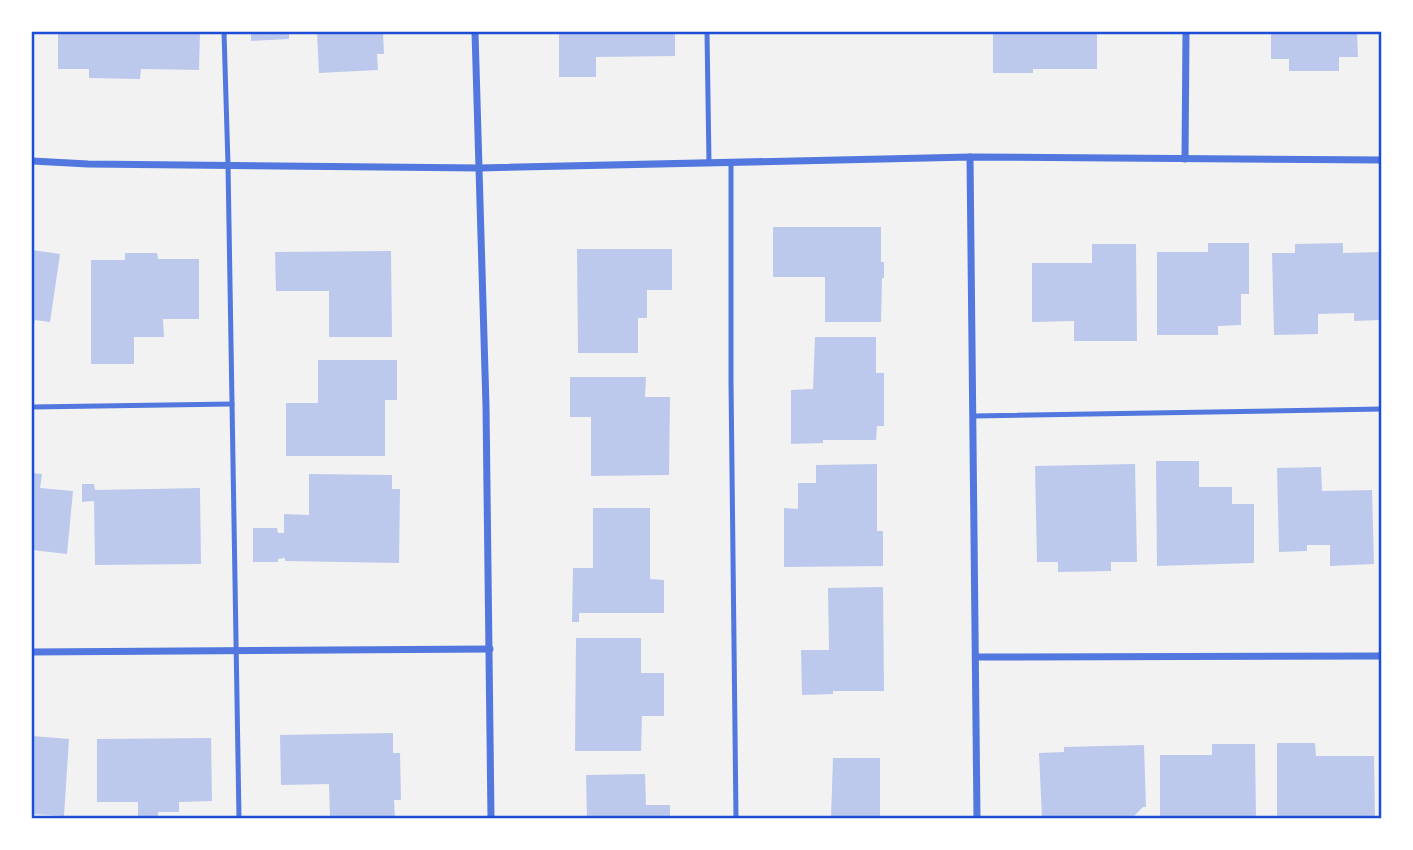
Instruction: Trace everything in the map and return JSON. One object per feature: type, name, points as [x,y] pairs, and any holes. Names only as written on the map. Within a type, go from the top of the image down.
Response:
[{"type":"street","points":[[475,32],[491,649],[491,818]]},
{"type":"street","points":[[1185,32],[1185,159]]},
{"type":"street","points":[[32,161],[480,168],[970,157],[1381,160]]},
{"type":"street","points":[[970,157],[977,818]]},
{"type":"street","points":[[32,652],[491,649]]},
{"type":"street","points":[[976,657],[1381,656]]},
{"type":"lane","points":[[224,32],[239,818]]},
{"type":"lane","points":[[707,32],[709,163]]},
{"type":"lane","points":[[731,162],[736,818]]},
{"type":"lane","points":[[32,407],[232,404]]},
{"type":"lane","points":[[974,416],[1381,409]]},
{"type":"building","points":[[58,32],[200,32],[199,70],[141,69],[140,79],[89,78],[89,69],[58,69]]},
{"type":"building","points":[[251,32],[309,34],[289,34],[289,39],[251,41]]},
{"type":"building","points":[[317,32],[383,32],[384,54],[377,54],[378,70],[319,73]]},
{"type":"building","points":[[559,32],[675,32],[675,56],[596,57],[596,77],[559,77]]},
{"type":"building","points":[[993,32],[1097,32],[1097,69],[1033,69],[1033,73],[993,73]]},
{"type":"building","points":[[1271,32],[1357,32],[1358,57],[1339,57],[1339,71],[1289,71],[1289,59],[1271,59]]},
{"type":"building","points":[[773,227],[881,227],[884,278],[881,322],[825,322],[825,277],[773,277]]},
{"type":"building","points":[[1208,243],[1249,243],[1249,294],[1241,294],[1241,325],[1218,326],[1218,335],[1157,335],[1157,252],[1208,252]]},
{"type":"building","points":[[1343,243],[1343,253],[1381,252],[1382,320],[1354,321],[1354,313],[1318,314],[1318,334],[1274,335],[1272,253],[1295,253],[1295,244]]},
{"type":"building","points":[[1092,244],[1136,244],[1137,341],[1074,341],[1074,321],[1032,322],[1032,263],[1092,263]]},
{"type":"building","points":[[577,249],[672,249],[672,290],[647,290],[647,318],[638,318],[638,353],[578,353]]},
{"type":"building","points":[[32,250],[60,254],[50,322],[35,320],[33,330]]},
{"type":"building","points":[[391,251],[392,337],[329,337],[329,291],[276,291],[275,252]]},
{"type":"building","points":[[125,253],[157,253],[158,259],[199,259],[199,319],[163,319],[164,337],[134,337],[134,364],[91,364],[91,260],[125,260]]},
{"type":"building","points":[[815,337],[876,337],[876,373],[884,373],[884,426],[877,426],[876,440],[823,440],[823,443],[791,444],[791,390],[813,389]]},
{"type":"building","points":[[318,360],[397,360],[397,400],[385,400],[385,456],[286,456],[286,403],[318,403]]},
{"type":"building","points":[[570,377],[646,377],[645,397],[670,397],[669,475],[591,476],[591,417],[570,417]]},
{"type":"building","points":[[1156,461],[1199,461],[1199,487],[1232,487],[1232,504],[1254,504],[1254,563],[1157,566]]},
{"type":"building","points":[[877,464],[877,531],[883,531],[883,566],[784,567],[784,508],[798,509],[798,483],[816,483],[816,465]]},
{"type":"building","points":[[1135,464],[1137,562],[1111,562],[1111,571],[1058,572],[1058,562],[1037,562],[1035,466]]},
{"type":"building","points":[[1321,467],[1322,491],[1372,490],[1374,564],[1330,566],[1330,545],[1307,545],[1307,551],[1279,552],[1277,468]]},
{"type":"building","points":[[32,473],[42,474],[40,488],[73,491],[67,554],[32,550]]},
{"type":"building","points":[[309,474],[392,475],[392,489],[400,489],[399,563],[285,561],[285,558],[278,559],[278,562],[253,562],[253,528],[277,528],[278,533],[284,533],[284,514],[309,515]]},
{"type":"building","points":[[82,484],[94,484],[95,490],[200,488],[201,564],[95,565],[94,501],[82,502]]},
{"type":"building","points":[[593,508],[650,508],[650,579],[664,580],[664,613],[579,613],[579,622],[572,622],[573,568],[593,568]]},
{"type":"building","points":[[883,587],[884,691],[833,691],[833,694],[802,695],[801,650],[829,650],[828,588]]},
{"type":"building","points":[[576,638],[641,638],[641,673],[664,673],[664,716],[642,716],[641,751],[575,751]]},
{"type":"building","points":[[393,733],[393,753],[400,753],[401,800],[394,800],[395,818],[330,818],[329,784],[281,785],[280,735]]},
{"type":"building","points":[[32,736],[69,739],[64,816],[32,814]]},
{"type":"building","points":[[211,738],[212,801],[179,802],[179,812],[158,812],[158,818],[138,818],[138,802],[97,802],[97,739]]},
{"type":"building","points":[[1277,743],[1315,743],[1316,756],[1374,756],[1375,818],[1277,818]]},
{"type":"building","points":[[1212,744],[1255,744],[1256,817],[1160,818],[1160,755],[1212,755]]},
{"type":"building","points":[[1144,745],[1146,807],[1132,818],[1042,818],[1039,753],[1064,752],[1064,747]]},
{"type":"building","points":[[833,758],[880,758],[880,818],[831,818]]},
{"type":"building","points":[[645,774],[646,805],[670,805],[670,818],[587,818],[586,775]]}]
